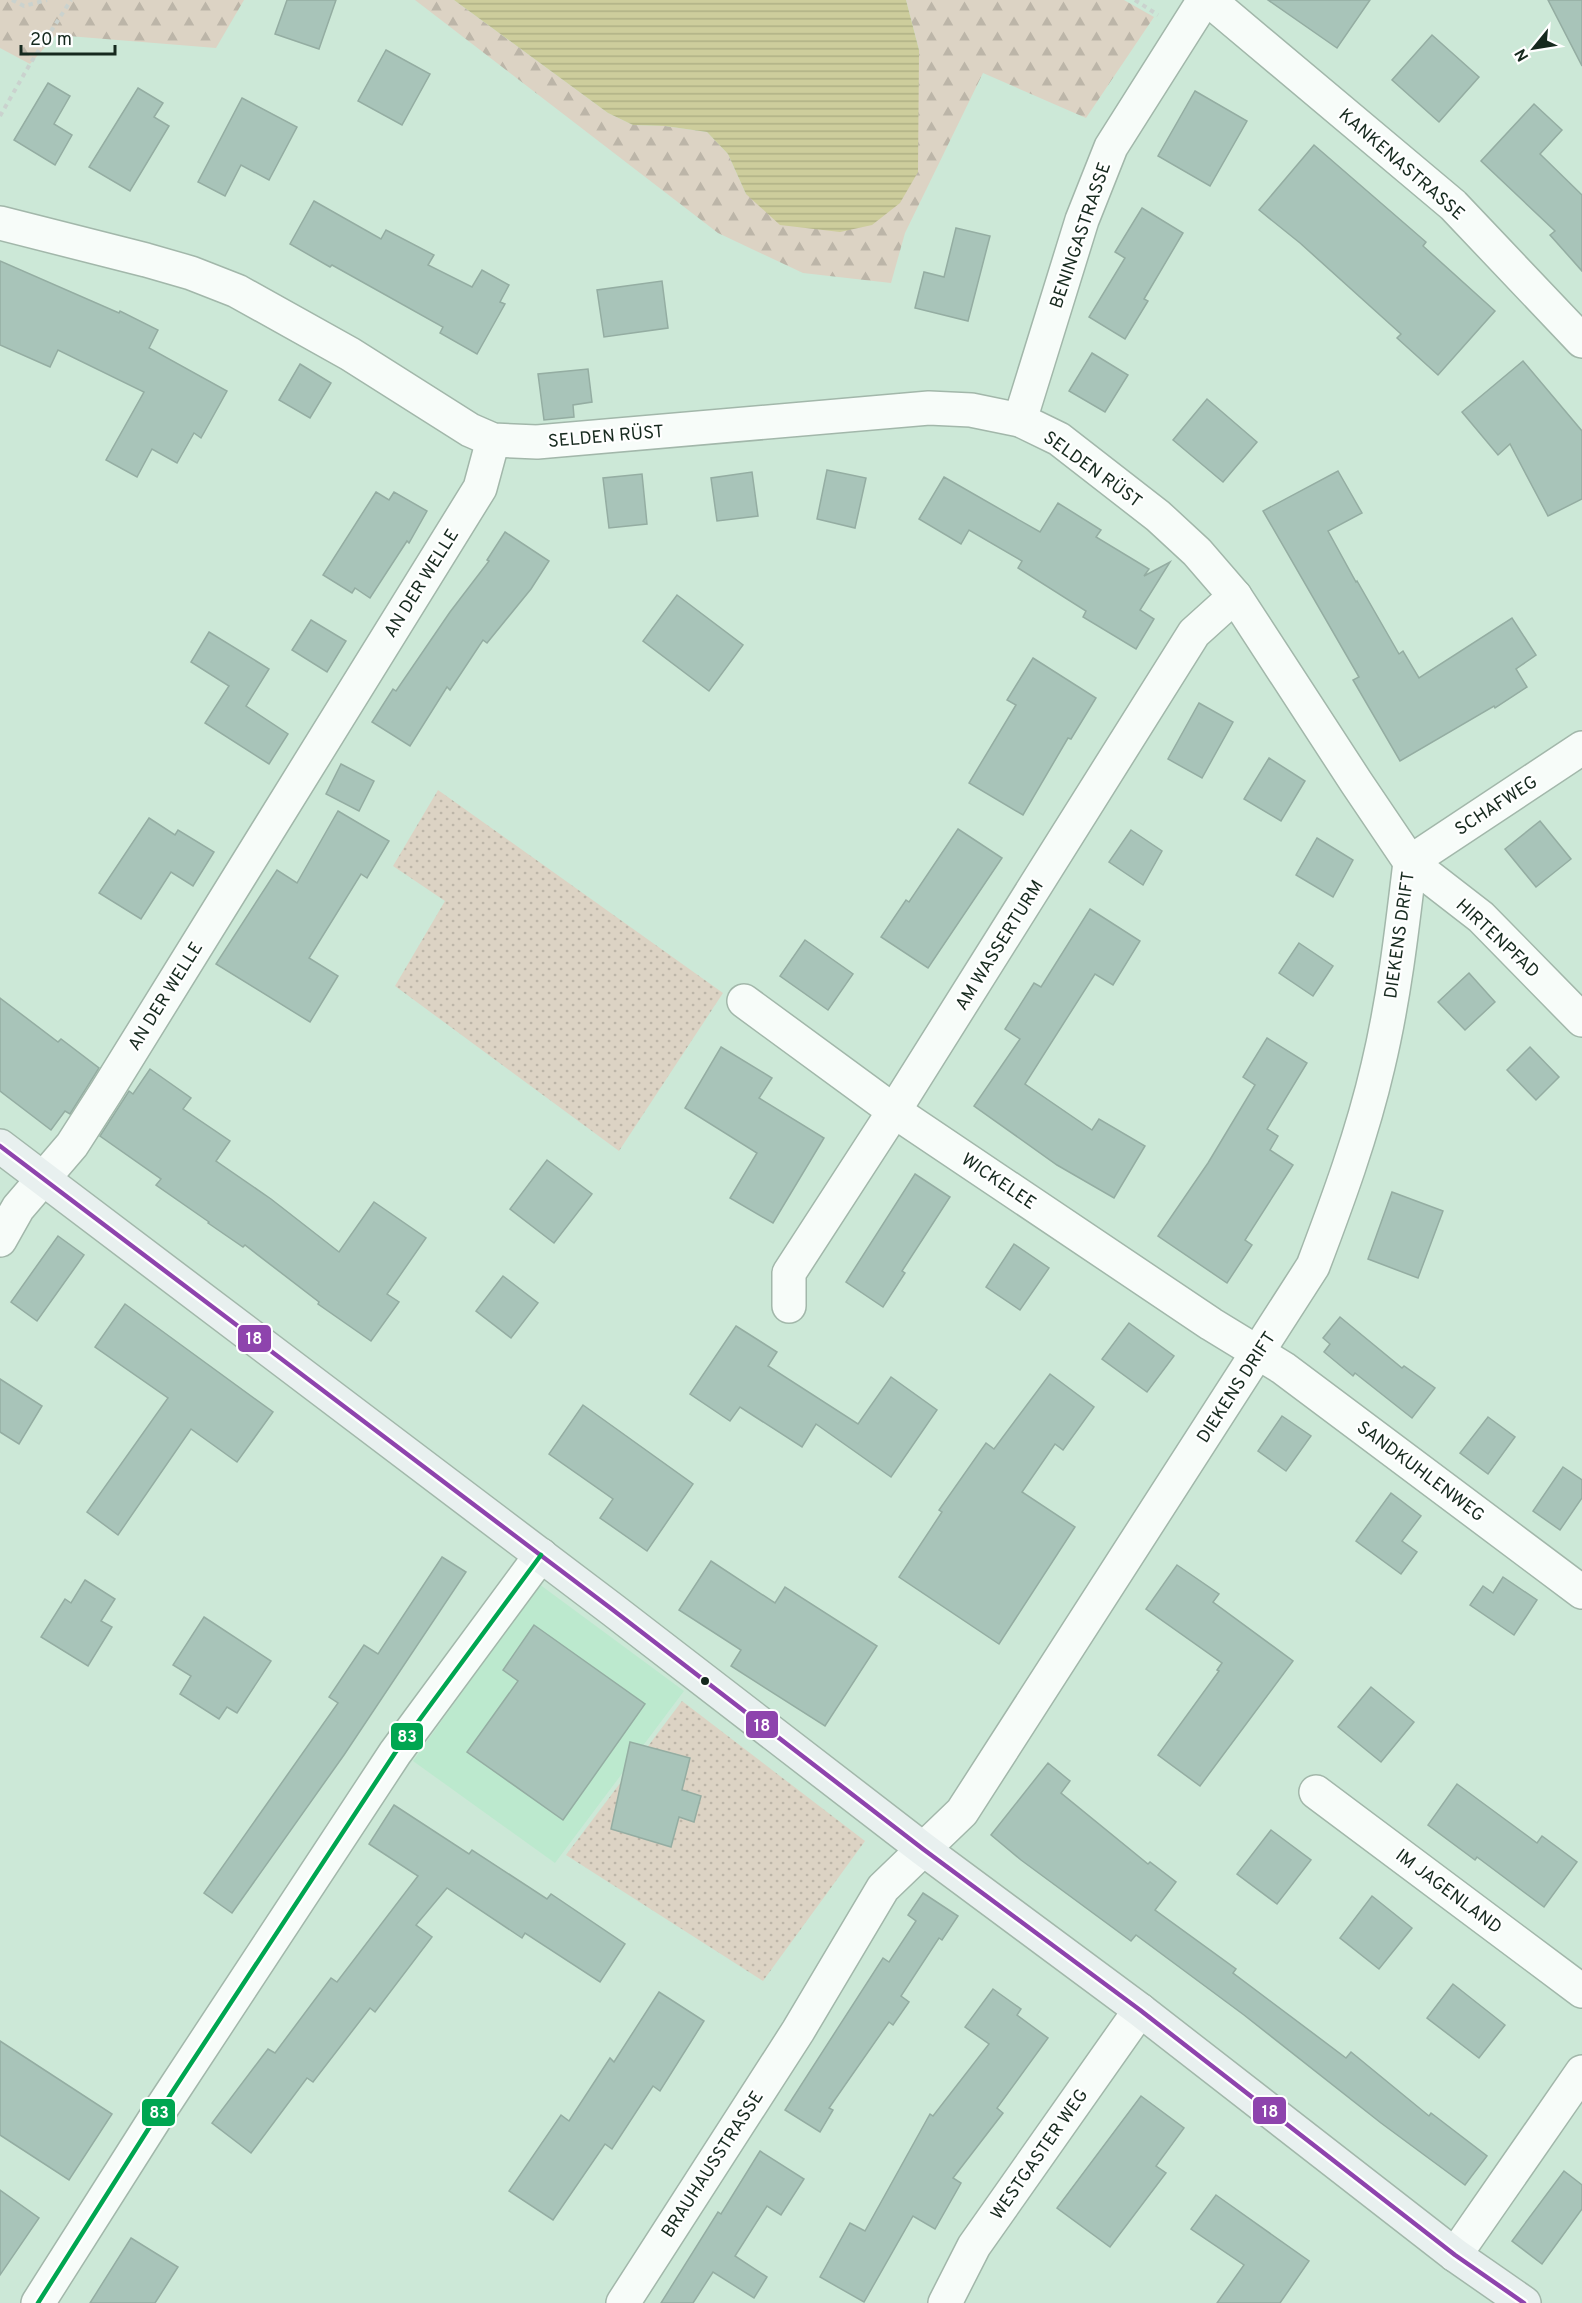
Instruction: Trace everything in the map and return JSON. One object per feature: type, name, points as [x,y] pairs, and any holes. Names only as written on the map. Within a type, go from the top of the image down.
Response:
[{"type":"main road","points":[[0,1146],[923,1849],[1140,2010],[1455,2255],[1524,2303]]},
{"type":"street","name":"KANKENASTRASSE","points":[[1206,0],[1453,205],[1582,341]]},
{"type":"street","name":"BENINGASTRASSE","points":[[1020,420],[1082,220],[1111,147],[1206,0]]},
{"type":"street","points":[[0,223],[146,260],[191,273],[237,291],[350,354],[470,430],[493,440]]},
{"type":"street","name":"SELDEN RÜST","points":[[493,440],[537,442],[928,408],[970,410],[1020,420],[1059,439],[1158,516],[1197,552],[1235,596],[1410,862]]},
{"type":"street","name":"AN DER WELLE","points":[[0,1240],[18,1208],[72,1145],[106,1092],[480,488],[493,440]]},
{"type":"street","name":"AM WASSERTURM","points":[[789,1306],[789,1273],[894,1111],[1194,633],[1235,596]]},
{"type":"street","name":"SCHAFWEG","points":[[1410,862],[1582,748]]},
{"type":"street","name":"HIRTENPFAD","points":[[1410,862],[1481,917],[1582,1020]]},
{"type":"street","name":"DIEKENS DRIFT","points":[[923,1849],[962,1812],[1313,1266],[1347,1177],[1378,1065],[1399,949],[1410,862]]},
{"type":"street","name":"WICKELEE","points":[[744,1001],[894,1111],[1212,1324],[1259,1352]]},
{"type":"street","name":"SANDKUHLENWEG","points":[[1259,1352],[1582,1592]]},
{"type":"street","points":[[38,2303],[160,2109],[395,1753],[541,1556]]},
{"type":"street","name":"IM JAGENLAND","points":[[1316,1792],[1582,1991]]},
{"type":"street","name":"BRAUHAUSSTRASSE","points":[[622,2303],[798,2031],[883,1888],[923,1849]]},
{"type":"street","name":"WESTGASTER WEG","points":[[945,2303],[974,2246],[1140,2010]]},
{"type":"street","points":[[1455,2255],[1582,2072]]},
{"type":"path","points":[[12,0],[24,6],[47,0]]},
{"type":"path","points":[[0,116],[71,0]]},
{"type":"shaded area","points":[[454,0],[906,0],[919,50],[918,172],[900,203],[872,225],[840,232],[780,225],[746,194],[728,154],[707,132],[665,126],[633,125],[608,113]]},
{"type":"shaded area","points":[[539,1584],[684,1691],[555,1863],[413,1761]]},
{"type":"green space","points":[[0,0],[244,0],[216,48],[56,35],[30,64],[0,48]]},
{"type":"green space","points":[[415,0],[454,0],[608,113],[633,125],[665,126],[707,132],[728,154],[746,194],[919,50],[906,0],[1124,0],[1154,17],[1086,118],[983,73],[905,233],[891,283],[803,273],[718,233]]},
{"type":"green space","points":[[438,790],[723,993],[619,1151],[395,986],[445,901],[393,866]]},
{"type":"green space","points":[[682,1701],[865,1841],[763,1981],[566,1855]]},
{"type":"building","points":[[287,0],[336,0],[319,49],[275,34]]},
{"type":"building","points":[[1268,0],[1370,0],[1337,48]]},
{"type":"building","points":[[1548,0],[1582,0],[1582,66]]},
{"type":"building","points":[[1432,35],[1479,77],[1439,122],[1392,80]]},
{"type":"building","points":[[386,50],[430,74],[402,125],[358,101]]},
{"type":"building","points":[[48,83],[70,96],[54,124],[72,135],[55,165],[14,140]]},
{"type":"building","points":[[138,88],[163,103],[154,117],[169,126],[130,191],[89,167]]},
{"type":"building","points":[[1195,91],[1247,121],[1210,186],[1158,156]]},
{"type":"building","points":[[242,98],[297,127],[269,180],[241,165],[225,196],[198,182]]},
{"type":"building","points":[[1534,104],[1562,130],[1540,154],[1582,195],[1582,271],[1550,235],[1555,231],[1481,161]]},
{"type":"building","points":[[1314,145],[1426,242],[1423,246],[1495,311],[1438,375],[1397,338],[1401,334],[1300,243],[1259,210]]},
{"type":"building","points":[[314,201],[381,239],[386,230],[434,255],[428,265],[472,287],[482,270],[509,285],[500,302],[505,304],[477,354],[440,333],[443,327],[290,244]]},
{"type":"building","points":[[1142,208],[1183,233],[1144,299],[1148,301],[1125,339],[1089,317],[1125,258],[1115,252]]},
{"type":"building","points":[[956,228],[990,236],[968,321],[915,308],[924,272],[944,277]]},
{"type":"building","points":[[0,261],[119,313],[120,311],[158,330],[149,348],[227,391],[201,438],[194,433],[177,463],[152,449],[137,477],[106,460],[144,392],[58,350],[50,367],[0,345]]},
{"type":"building","points":[[662,281],[668,328],[604,337],[597,290]]},
{"type":"building","points":[[1092,353],[1128,375],[1105,412],[1069,391]]},
{"type":"building","points":[[1523,361],[1582,431],[1582,499],[1548,516],[1510,444],[1498,455],[1462,412]]},
{"type":"building","points":[[300,364],[331,383],[310,418],[279,400]]},
{"type":"building","points":[[588,369],[592,402],[573,405],[574,417],[544,420],[538,374]]},
{"type":"building","points":[[1207,399],[1257,442],[1223,482],[1173,440]]},
{"type":"building","points":[[827,470],[866,478],[855,528],[817,519]]},
{"type":"building","points":[[1338,471],[1362,513],[1328,531],[1399,654],[1403,651],[1419,678],[1512,618],[1536,655],[1516,669],[1527,687],[1495,708],[1494,706],[1400,761],[1353,680],[1359,677],[1263,511]]},
{"type":"building","points":[[752,472],[758,516],[717,521],[711,478]]},
{"type":"building","points":[[642,474],[647,524],[609,528],[603,478]]},
{"type":"building","points":[[944,477],[1040,532],[1058,503],[1101,530],[1096,537],[1149,569],[1144,576],[1170,562],[1140,610],[1154,619],[1136,649],[1083,617],[1086,611],[1018,568],[1022,561],[969,530],[961,544],[919,519]]},
{"type":"building","points":[[376,492],[389,500],[394,492],[427,511],[409,543],[407,541],[370,598],[355,588],[352,593],[323,575]]},
{"type":"building","points":[[505,532],[549,561],[531,589],[487,643],[483,640],[450,690],[447,687],[410,746],[372,722],[393,689],[396,691],[450,612],[489,561],[487,560]]},
{"type":"building","points":[[677,595],[743,645],[709,691],[643,641]]},
{"type":"building","points":[[311,620],[346,641],[327,672],[292,650]]},
{"type":"building","points":[[209,632],[269,669],[246,706],[288,734],[269,764],[205,723],[229,686],[191,662]]},
{"type":"building","points":[[1033,658],[1096,698],[1071,739],[1068,738],[1023,815],[969,783],[1016,705],[1007,700]]},
{"type":"building","points":[[1199,703],[1233,722],[1202,778],[1168,759]]},
{"type":"building","points":[[1269,758],[1305,781],[1281,821],[1244,799]]},
{"type":"building","points":[[341,764],[374,781],[359,811],[326,794]]},
{"type":"building","points":[[338,811],[389,841],[367,878],[361,874],[309,958],[338,976],[310,1022],[216,964],[277,870],[297,883]]},
{"type":"building","points":[[149,818],[175,835],[178,830],[214,852],[193,886],[171,872],[141,919],[99,893]]},
{"type":"building","points":[[1540,821],[1571,859],[1536,887],[1505,849]]},
{"type":"building","points":[[958,829],[1002,858],[928,968],[881,937],[906,900],[909,902]]},
{"type":"building","points":[[1131,830],[1162,851],[1143,885],[1109,862]]},
{"type":"building","points":[[1317,838],[1353,860],[1333,897],[1296,875]]},
{"type":"building","points":[[1090,909],[1140,941],[1113,985],[1095,974],[1025,1084],[1092,1130],[1099,1119],[1145,1146],[1114,1198],[1057,1165],[974,1106],[1020,1039],[1005,1029],[1034,983],[1041,987]]},
{"type":"building","points":[[805,940],[853,974],[828,1010],[780,976]]},
{"type":"building","points":[[1299,943],[1333,966],[1313,996],[1279,973]]},
{"type":"building","points":[[1469,973],[1495,1002],[1465,1030],[1438,1002]]},
{"type":"building","points":[[0,998],[58,1042],[61,1039],[99,1068],[70,1114],[65,1111],[51,1130],[0,1091]]},
{"type":"building","points":[[1267,1038],[1307,1063],[1267,1129],[1278,1136],[1270,1150],[1293,1165],[1245,1240],[1252,1245],[1227,1283],[1158,1236],[1208,1163],[1255,1085],[1243,1077]]},
{"type":"building","points":[[721,1047],[772,1078],[759,1098],[824,1138],[773,1223],[730,1198],[757,1153],[685,1108]]},
{"type":"building","points":[[1530,1047],[1559,1077],[1536,1100],[1507,1070]]},
{"type":"building","points":[[150,1069],[191,1098],[183,1109],[230,1141],[216,1161],[271,1199],[339,1252],[374,1202],[426,1238],[387,1294],[399,1302],[371,1341],[318,1304],[319,1302],[245,1245],[243,1247],[156,1185],[161,1179],[100,1136],[129,1091],[133,1094]]},
{"type":"building","points":[[547,1160],[592,1194],[554,1243],[510,1209]]},
{"type":"building","points":[[915,1174],[950,1197],[902,1271],[905,1273],[883,1307],[846,1282]]},
{"type":"building","points":[[1392,1192],[1443,1211],[1418,1278],[1368,1259]]},
{"type":"building","points":[[58,1236],[84,1255],[37,1321],[11,1302]]},
{"type":"building","points":[[1014,1244],[1049,1268],[1020,1310],[986,1287]]},
{"type":"building","points":[[503,1276],[538,1303],[511,1338],[476,1311]]},
{"type":"building","points":[[125,1304],[273,1412],[237,1462],[191,1429],[118,1535],[87,1512],[168,1398],[95,1347]]},
{"type":"building","points":[[1340,1317],[1402,1368],[1404,1366],[1435,1388],[1412,1418],[1355,1373],[1353,1376],[1324,1352],[1330,1344],[1323,1338]]},
{"type":"building","points":[[1129,1323],[1174,1356],[1147,1392],[1102,1359]]},
{"type":"building","points":[[736,1326],[777,1352],[768,1366],[858,1424],[891,1377],[937,1410],[891,1477],[816,1424],[802,1447],[740,1407],[730,1421],[690,1394]]},
{"type":"building","points":[[1050,1374],[1094,1407],[1063,1450],[1055,1444],[1022,1492],[1075,1527],[999,1644],[899,1577],[942,1512],[939,1510],[986,1443],[994,1449]]},
{"type":"building","points":[[0,1379],[42,1406],[19,1444],[0,1432]]},
{"type":"building","points":[[583,1405],[693,1484],[647,1551],[600,1518],[613,1499],[549,1454]]},
{"type":"building","points":[[1282,1416],[1311,1436],[1286,1471],[1258,1451]]},
{"type":"building","points":[[1488,1417],[1515,1437],[1488,1474],[1460,1453]]},
{"type":"building","points":[[1563,1467],[1582,1480],[1582,1498],[1560,1530],[1533,1511]]},
{"type":"building","points":[[1391,1493],[1421,1516],[1402,1541],[1417,1552],[1401,1574],[1356,1541]]},
{"type":"building","points":[[442,1557],[466,1572],[344,1755],[232,1913],[204,1893],[338,1703],[329,1697],[364,1645],[378,1654]]},
{"type":"building","points":[[711,1561],[775,1603],[785,1587],[877,1646],[825,1726],[731,1666],[741,1650],[679,1610]]},
{"type":"building","points":[[1177,1565],[1219,1594],[1213,1602],[1293,1661],[1200,1786],[1158,1755],[1219,1671],[1217,1670],[1222,1663],[1146,1609]]},
{"type":"building","points":[[1503,1577],[1537,1600],[1514,1635],[1470,1605],[1483,1586],[1493,1593]]},
{"type":"building","points":[[85,1580],[115,1599],[101,1621],[112,1627],[88,1666],[41,1637],[65,1599],[71,1603]]},
{"type":"building","points":[[204,1617],[271,1661],[237,1713],[227,1707],[219,1719],[180,1694],[191,1676],[173,1665]]},
{"type":"building","points":[[534,1625],[645,1704],[563,1820],[467,1752],[518,1681],[503,1670]]},
{"type":"building","points":[[1371,1687],[1414,1722],[1381,1762],[1338,1727]]},
{"type":"building","points":[[630,1742],[690,1758],[682,1790],[701,1796],[694,1822],[679,1817],[671,1847],[611,1829]]},
{"type":"building","points":[[1048,1763],[1070,1781],[1061,1793],[1148,1864],[1150,1862],[1176,1882],[1155,1910],[1236,1969],[1233,1973],[1346,2058],[1351,2052],[1429,2116],[1431,2113],[1487,2156],[1465,2185],[1136,1935],[1131,1941],[1021,1860],[991,1835]]},
{"type":"building","points":[[1457,1784],[1537,1843],[1542,1836],[1577,1862],[1544,1907],[1477,1857],[1475,1860],[1428,1825]]},
{"type":"building","points":[[394,1805],[469,1854],[472,1850],[547,1899],[551,1894],[625,1944],[600,1982],[525,1933],[522,1938],[447,1888],[416,1925],[432,1937],[375,2012],[370,2008],[313,2082],[307,2078],[251,2153],[212,2123],[268,2049],[275,2053],[331,1978],[337,1982],[418,1876],[369,1844]]},
{"type":"building","points":[[1271,1830],[1311,1860],[1277,1904],[1237,1874]]},
{"type":"building","points":[[923,1893],[958,1916],[942,1940],[939,1938],[901,1996],[909,2002],[893,2025],[889,2022],[829,2108],[833,2110],[820,2132],[785,2110],[883,1958],[889,1962],[916,1921],[908,1915]]},
{"type":"building","points":[[1372,1896],[1412,1928],[1379,1969],[1340,1938]]},
{"type":"building","points":[[1453,1984],[1505,2025],[1479,2058],[1427,2018]]},
{"type":"building","points":[[993,1989],[1021,2009],[1017,2015],[1048,2038],[997,2108],[1003,2113],[953,2178],[961,2183],[935,2229],[913,2216],[864,2302],[820,2277],[850,2223],[865,2231],[930,2114],[933,2116],[989,2044],[965,2027]]},
{"type":"building","points":[[659,1992],[704,2021],[660,2091],[653,2086],[612,2149],[605,2144],[553,2220],[509,2191],[561,2115],[569,2121],[610,2058],[614,2062]]},
{"type":"building","points":[[0,2041],[112,2114],[69,2180],[0,2135]]},
{"type":"building","points":[[1141,2096],[1184,2128],[1156,2166],[1166,2173],[1110,2247],[1057,2208]]},
{"type":"building","points":[[760,2151],[804,2179],[781,2215],[767,2206],[735,2256],[767,2277],[754,2298],[713,2272],[693,2303],[661,2303],[718,2212],[721,2214]]},
{"type":"building","points":[[1564,2171],[1582,2185],[1582,2209],[1542,2264],[1512,2241]]},
{"type":"building","points":[[0,2190],[39,2218],[0,2275]]},
{"type":"building","points":[[1216,2195],[1309,2261],[1280,2303],[1217,2303],[1244,2265],[1191,2229]]},
{"type":"building","points":[[131,2238],[178,2267],[155,2303],[90,2303]]},
{"type":"transit line","name":"18","points":[[0,1146],[613,1610],[923,1849],[1140,2010],[1455,2255],[1524,2303]]},
{"type":"transit line","name":"83","points":[[38,2303],[161,2109],[395,1753],[541,1555]]}]
